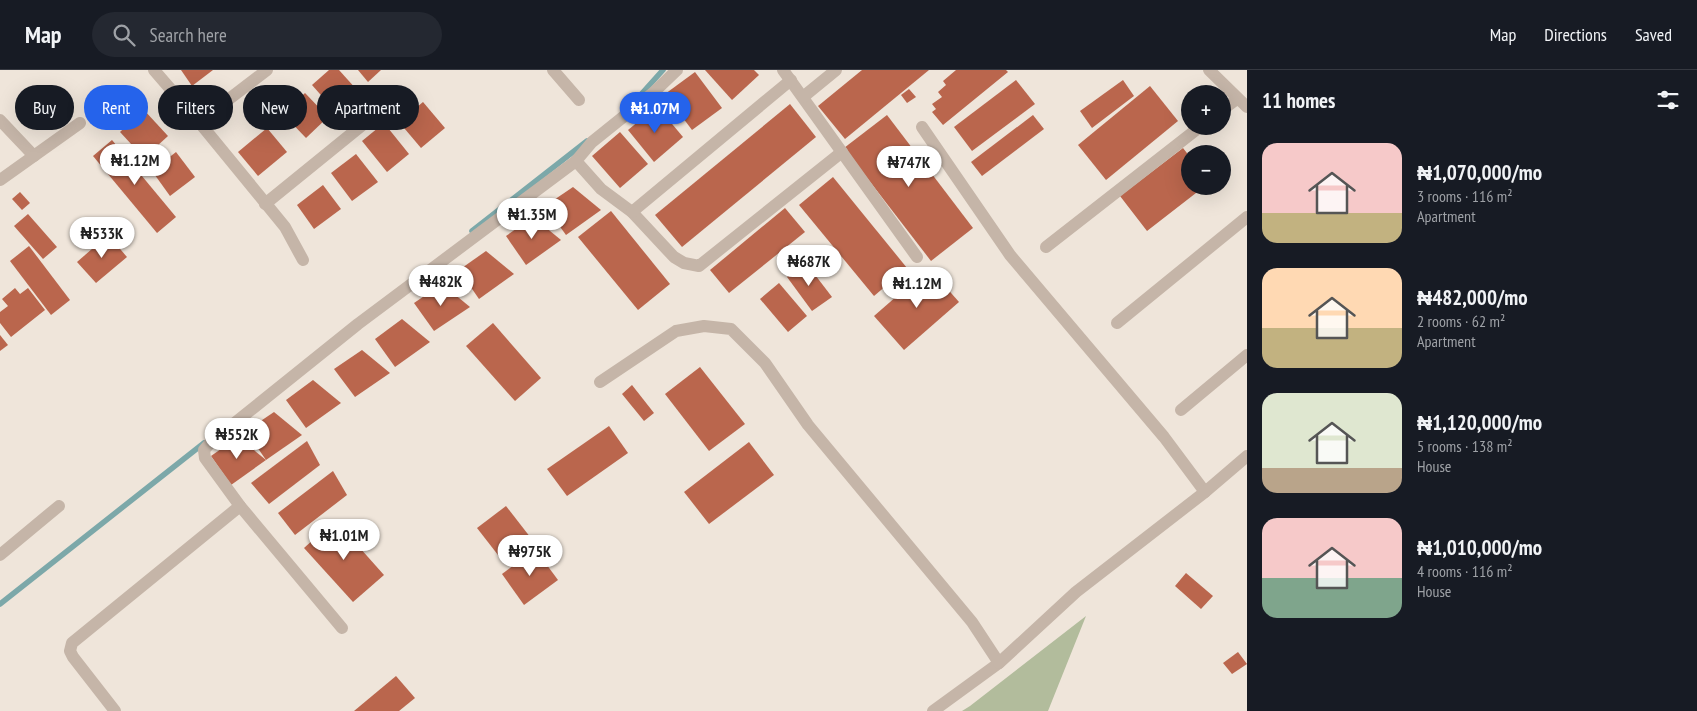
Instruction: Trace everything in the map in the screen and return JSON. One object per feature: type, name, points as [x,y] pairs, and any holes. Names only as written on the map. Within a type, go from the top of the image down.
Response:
[{"type":"street","points":[[154,70],[167,85]]},
{"type":"street","points":[[233,96],[267,70]]},
{"type":"street","points":[[553,70],[579,100]]},
{"type":"street","points":[[342,628],[240,506],[205,458],[204,450],[210,442],[358,324],[576,161],[592,142],[653,93],[677,70]]},
{"type":"street","points":[[802,97],[836,70]]},
{"type":"street","points":[[1209,70],[1247,107]]},
{"type":"street","points":[[632,212],[787,75],[917,257]]},
{"type":"street","points":[[1231,103],[1237,98]]},
{"type":"street","points":[[0,120],[34,156]]},
{"type":"street","points":[[0,180],[80,123]]},
{"type":"street","points":[[922,127],[1010,255],[1164,437],[1205,492]]},
{"type":"street","points":[[205,130],[285,227],[303,260]]},
{"type":"street","points":[[265,204],[356,130]]},
{"type":"street","points":[[1046,247],[1189,135]]},
{"type":"street","points":[[576,161],[601,189],[632,212],[674,257],[684,263],[699,266],[842,152]]},
{"type":"street","points":[[1117,323],[1247,217]]},
{"type":"street","points":[[600,382],[676,331],[704,326],[731,329],[765,363],[808,425],[972,622],[999,664]]},
{"type":"street","points":[[1181,410],[1247,355]]},
{"type":"street","points":[[933,711],[999,664],[1076,592],[1205,492],[1247,456]]},
{"type":"street","points":[[0,555],[59,506]]},
{"type":"street","points":[[115,711],[73,658],[70,651],[72,643],[240,506]]},
{"type":"green space","points":[[1086,616],[1048,711],[962,711],[970,706]]},
{"type":"building","points":[[181,70],[213,70],[193,85],[191,85]]},
{"type":"building","points":[[329,70],[339,70],[352,85],[317,85],[317,91],[312,85]]},
{"type":"building","points":[[358,70],[381,70],[368,82]]},
{"type":"building","points":[[705,70],[754,70],[759,75],[732,100]]},
{"type":"building","points":[[862,70],[929,70],[845,139],[818,106]]},
{"type":"building","points":[[956,70],[1006,70],[1008,72],[943,125],[932,112],[936,109],[932,104],[942,97],[938,92],[946,85],[943,81]]},
{"type":"building","points":[[695,72],[722,108],[692,130],[665,94]]},
{"type":"building","points":[[1016,80],[1035,104],[972,151],[954,127]]},
{"type":"building","points":[[1123,80],[1134,96],[1092,128],[1080,111]]},
{"type":"building","points":[[1150,86],[1178,121],[1106,180],[1078,145]]},
{"type":"building","points":[[909,89],[916,97],[907,103],[901,95]]},
{"type":"building","points":[[307,95],[317,106],[317,128],[306,138],[298,130],[307,130]]},
{"type":"building","points":[[423,102],[445,128],[421,148],[406,130],[419,130],[419,105]]},
{"type":"building","points":[[790,104],[816,137],[682,247],[655,215]]},
{"type":"building","points":[[657,106],[683,137],[654,162],[628,130]]},
{"type":"building","points":[[148,114],[158,125],[158,130],[162,130],[168,136],[144,158],[120,132],[122,130],[148,130]]},
{"type":"building","points":[[887,115],[973,228],[931,261],[844,148]]},
{"type":"building","points":[[1033,115],[1044,129],[982,176],[971,162]]},
{"type":"building","points":[[265,130],[269,130],[287,152],[258,176],[238,152]]},
{"type":"building","points":[[375,130],[390,130],[409,154],[387,172],[362,141]]},
{"type":"building","points":[[620,132],[648,164],[620,188],[592,156]]},
{"type":"building","points":[[112,140],[176,217],[157,233],[93,156]]},
{"type":"building","points":[[1181,150],[1181,195],[1193,195],[1147,231],[1120,196]]},
{"type":"building","points":[[176,152],[195,177],[170,196],[152,171]]},
{"type":"building","points":[[356,154],[378,182],[352,201],[331,173]]},
{"type":"building","points":[[833,177],[907,268],[874,296],[799,205]]},
{"type":"building","points":[[323,185],[341,209],[314,229],[297,205]]},
{"type":"building","points":[[573,187],[601,210],[566,235],[545,206]]},
{"type":"building","points":[[20,192],[30,203],[22,210],[12,199]]},
{"type":"building","points":[[785,208],[805,232],[729,293],[710,270]]},
{"type":"building","points":[[611,211],[670,284],[638,310],[578,237]]},
{"type":"building","points":[[28,214],[57,247],[43,259],[14,226]]},
{"type":"building","points":[[533,217],[561,240],[526,265],[506,236]]},
{"type":"building","points":[[108,235],[127,257],[96,283],[77,262]]},
{"type":"building","points":[[29,246],[70,300],[51,315],[10,261]]},
{"type":"building","points":[[486,251],[514,274],[479,299],[459,270]]},
{"type":"building","points":[[806,263],[832,297],[812,311],[787,277]]},
{"type":"building","points":[[929,268],[959,302],[904,350],[874,316]]},
{"type":"building","points":[[779,283],[807,316],[788,332],[760,299]]},
{"type":"building","points":[[442,284],[470,307],[434,331],[414,303]]},
{"type":"building","points":[[15,288],[20,294],[28,288],[45,310],[11,337],[0,323],[0,312],[8,306],[2,299]]},
{"type":"building","points":[[402,319],[430,342],[395,367],[375,339]]},
{"type":"building","points":[[493,323],[541,378],[515,401],[466,346]]},
{"type":"building","points":[[0,335],[8,345],[0,351]]},
{"type":"building","points":[[362,350],[390,373],[355,397],[334,369]]},
{"type":"building","points":[[700,367],[745,424],[709,451],[665,394]]},
{"type":"building","points":[[313,380],[341,403],[306,428],[286,400]]},
{"type":"building","points":[[632,385],[654,413],[644,421],[622,394]]},
{"type":"building","points":[[274,412],[302,435],[266,460],[246,431]]},
{"type":"building","points":[[609,426],[628,453],[567,496],[547,469]]},
{"type":"building","points":[[238,437],[266,460],[231,485],[211,456]]},
{"type":"building","points":[[307,441],[320,465],[269,504],[251,483]]},
{"type":"building","points":[[749,442],[774,475],[709,524],[684,492]]},
{"type":"building","points":[[333,471],[347,495],[295,535],[278,513]]},
{"type":"building","points":[[506,506],[534,542],[505,564],[477,528]]},
{"type":"building","points":[[335,520],[384,575],[353,602],[304,548]]},
{"type":"building","points":[[535,549],[558,580],[524,605],[502,574]]},
{"type":"building","points":[[1186,573],[1213,596],[1201,609],[1175,586]]},
{"type":"building","points":[[1238,652],[1247,664],[1232,674],[1223,663]]},
{"type":"building","points":[[396,676],[415,698],[399,711],[354,711]]},
{"type":"waterway","points":[[636,100],[663,70]]},
{"type":"waterway","points":[[472,231],[587,141]]},
{"type":"waterway","points":[[0,604],[204,443]]}]
